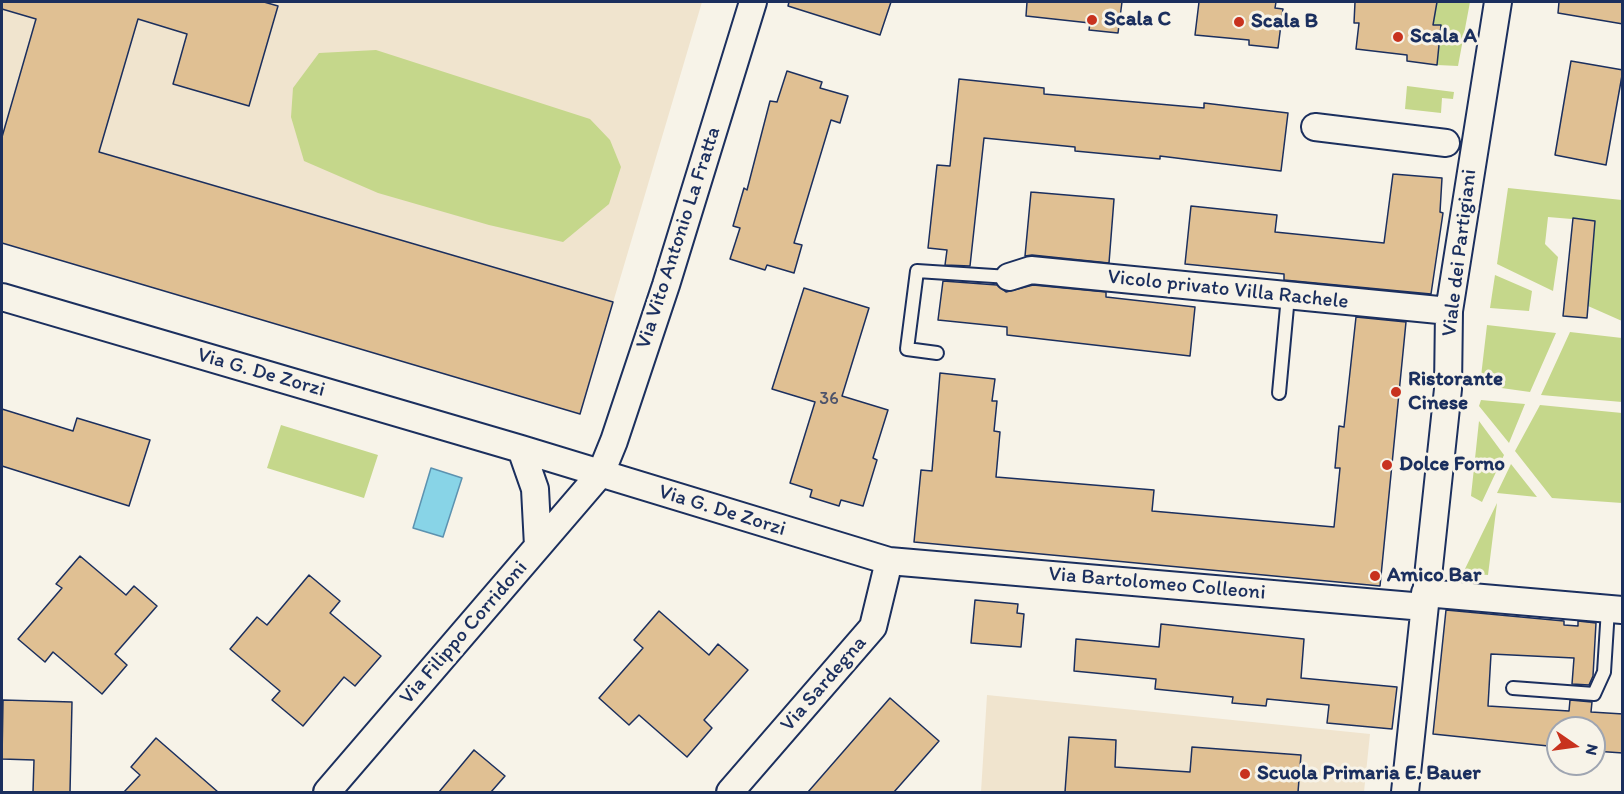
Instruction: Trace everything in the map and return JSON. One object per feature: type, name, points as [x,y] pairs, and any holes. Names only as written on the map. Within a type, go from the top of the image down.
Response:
[{"type":"street","name":"Via Vito Antonio La Fratta","points":[[601,473],[614,441],[666,285],[753,2]]},
{"type":"street","name":"Viale dei Partigiani","points":[[1405,792],[1448,389],[1449,311],[1498,2]]},
{"type":"street","points":[[1315,128],[1446,143]]},
{"type":"street","name":"Vicolo privato Villa Rachele","points":[[1009,277],[1031,270],[1449,311]]},
{"type":"street","name":"Via G. De Zorzi","points":[[2,297],[521,449],[889,561]]},
{"type":"street","points":[[521,449],[534,489],[538,546]]},
{"type":"street","name":"Via Filippo Corridoni","points":[[327,792],[601,473]]},
{"type":"street","name":"Via Bartolomeo Colleoni","points":[[889,561],[1425,600],[1615,609]]},
{"type":"street","name":"Via Sardegna","points":[[730,792],[873,627],[889,561]]},
{"type":"lane","points":[[937,353],[908,349],[917,271],[1009,277]]},
{"type":"lane","points":[[1279,393],[1288,296]]},
{"type":"lane","points":[[1513,688],[1593,694],[1604,672],[1615,609]]},
{"type":"shaded area","points":[[2,2],[702,2],[580,414],[2,243]]},
{"type":"shaded area","points":[[987,695],[1370,734],[1364,792],[981,792]]},
{"type":"green space","points":[[1437,2],[1470,2],[1458,66],[1437,65],[1441,26],[1433,25]]},
{"type":"green space","points":[[376,50],[590,119],[610,140],[621,167],[609,204],[563,242],[489,225],[378,193],[304,161],[291,117],[293,88],[319,53]]},
{"type":"green space","points":[[1407,86],[1454,92],[1453,99],[1442,98],[1441,113],[1405,109]]},
{"type":"green space","points":[[1508,188],[1622,200],[1622,321],[1588,306],[1595,221],[1548,217],[1545,244],[1558,257],[1553,291],[1497,264]]},
{"type":"green space","points":[[1495,275],[1532,291],[1529,311],[1490,308]]},
{"type":"green space","points":[[1487,325],[1556,333],[1530,392],[1480,385]]},
{"type":"green space","points":[[1570,332],[1622,338],[1622,402],[1541,395]]},
{"type":"green space","points":[[1481,400],[1525,404],[1509,443],[1479,406]]},
{"type":"green space","points":[[1540,405],[1622,413],[1622,503],[1552,498],[1515,451]]},
{"type":"green space","points":[[1479,421],[1504,455],[1482,502],[1471,496]]},
{"type":"green space","points":[[281,425],[378,455],[364,498],[267,468]]},
{"type":"green space","points":[[1511,464],[1537,497],[1497,493]]},
{"type":"green space","points":[[1497,503],[1488,575],[1463,573]]},
{"type":"water","points":[[431,468],[462,478],[443,537],[413,528]]},
{"type":"building","points":[[2,2],[264,2],[278,6],[249,106],[173,84],[187,34],[138,19],[99,152],[613,302],[580,414],[2,243],[2,137],[36,19],[2,9]]},
{"type":"building","points":[[789,2],[891,2],[880,35],[788,6]]},
{"type":"building","name":"Scala C","points":[[1027,2],[1122,2],[1118,33],[1089,30],[1090,23],[1026,16]]},
{"type":"building","name":"Scala B","points":[[1199,2],[1276,2],[1275,8],[1283,9],[1278,48],[1249,45],[1249,40],[1195,35]]},
{"type":"building","name":"Scala A","points":[[1355,2],[1437,2],[1433,25],[1441,25],[1437,65],[1407,61],[1407,55],[1356,49],[1359,23],[1354,23]]},
{"type":"building","points":[[1559,2],[1623,2],[1623,24],[1558,13]]},
{"type":"building","points":[[1571,61],[1623,70],[1606,165],[1555,155]]},
{"type":"building","points":[[787,71],[822,82],[820,88],[848,96],[840,123],[831,120],[794,243],[802,245],[794,273],[767,265],[765,270],[730,259],[740,228],[733,226],[744,188],[747,190],[770,101],[777,102]]},
{"type":"building","points":[[959,79],[1044,88],[1044,94],[1204,108],[1204,103],[1288,113],[1281,171],[1160,156],[1160,159],[1075,151],[1075,147],[984,138],[970,266],[945,265],[947,250],[928,248],[937,165],[950,166]]},
{"type":"building","points":[[1393,174],[1442,178],[1440,212],[1443,213],[1431,294],[1284,280],[1284,274],[1185,264],[1191,206],[1277,215],[1275,232],[1384,243]]},
{"type":"building","points":[[1031,192],[1114,199],[1109,263],[1025,256]]},
{"type":"building","points":[[1573,218],[1595,221],[1587,318],[1563,316]]},
{"type":"building","points":[[943,281],[997,285],[1006,292],[1033,285],[1106,292],[1106,297],[1195,307],[1190,356],[1007,335],[1007,327],[938,320]]},
{"type":"building","points":[[804,288],[869,308],[842,396],[888,410],[873,458],[877,460],[863,506],[841,500],[839,506],[810,497],[812,490],[790,483],[815,402],[772,389]]},
{"type":"building","points":[[1356,317],[1406,322],[1380,586],[914,542],[921,470],[932,471],[940,373],[995,379],[992,401],[997,401],[994,431],[1000,432],[996,477],[1154,490],[1152,511],[1334,527],[1340,468],[1335,468],[1339,426],[1344,427]]},
{"type":"building","points":[[2,409],[73,431],[77,418],[150,440],[129,506],[2,466]]},
{"type":"building","points":[[80,556],[126,595],[134,586],[157,606],[115,654],[127,665],[102,694],[53,652],[45,662],[18,639],[62,588],[56,584]]},
{"type":"building","points":[[309,575],[340,601],[330,613],[381,656],[355,686],[344,677],[303,726],[272,700],[280,691],[230,649],[257,617],[267,625]]},
{"type":"building","points":[[975,600],[1018,604],[1017,613],[1024,614],[1021,647],[971,643]]},
{"type":"building","points":[[1446,610],[1564,621],[1564,625],[1578,626],[1578,621],[1596,623],[1593,676],[1589,685],[1572,684],[1574,658],[1491,654],[1488,706],[1569,711],[1570,700],[1592,702],[1591,712],[1623,714],[1623,753],[1606,752],[1606,716],[1546,716],[1546,746],[1433,734]]},
{"type":"building","points":[[659,611],[709,655],[718,644],[748,670],[704,720],[712,728],[687,757],[639,715],[629,725],[599,698],[643,648],[634,640]]},
{"type":"building","points":[[1161,624],[1304,639],[1301,678],[1397,687],[1392,729],[1327,723],[1329,705],[1267,699],[1266,706],[1232,703],[1233,697],[1155,689],[1156,679],[1074,671],[1076,639],[1159,647]]},
{"type":"building","points":[[890,698],[939,741],[894,792],[808,792]]},
{"type":"building","points":[[3,700],[72,702],[70,792],[33,792],[34,760],[2,759]]},
{"type":"building","points":[[1069,737],[1116,740],[1115,767],[1190,772],[1192,747],[1301,755],[1298,792],[1065,792]]},
{"type":"building","points":[[156,738],[218,792],[124,792],[140,775],[131,767]]},
{"type":"building","points":[[474,750],[505,776],[491,792],[439,792]]},
{"type":"place","name":"Scala C","points":[[1092,20]]},
{"type":"place","name":"Scala B","points":[[1239,22]]},
{"type":"place","name":"Scala A","points":[[1398,37]]},
{"type":"place","name":"Ristorante Cinese","points":[[1396,392]]},
{"type":"place","name":"Dolce Forno","points":[[1387,465]]},
{"type":"place","name":"Amico Bar","points":[[1375,576]]},
{"type":"place","name":"Scuola Primaria E. Bauer","points":[[1245,774]]}]
